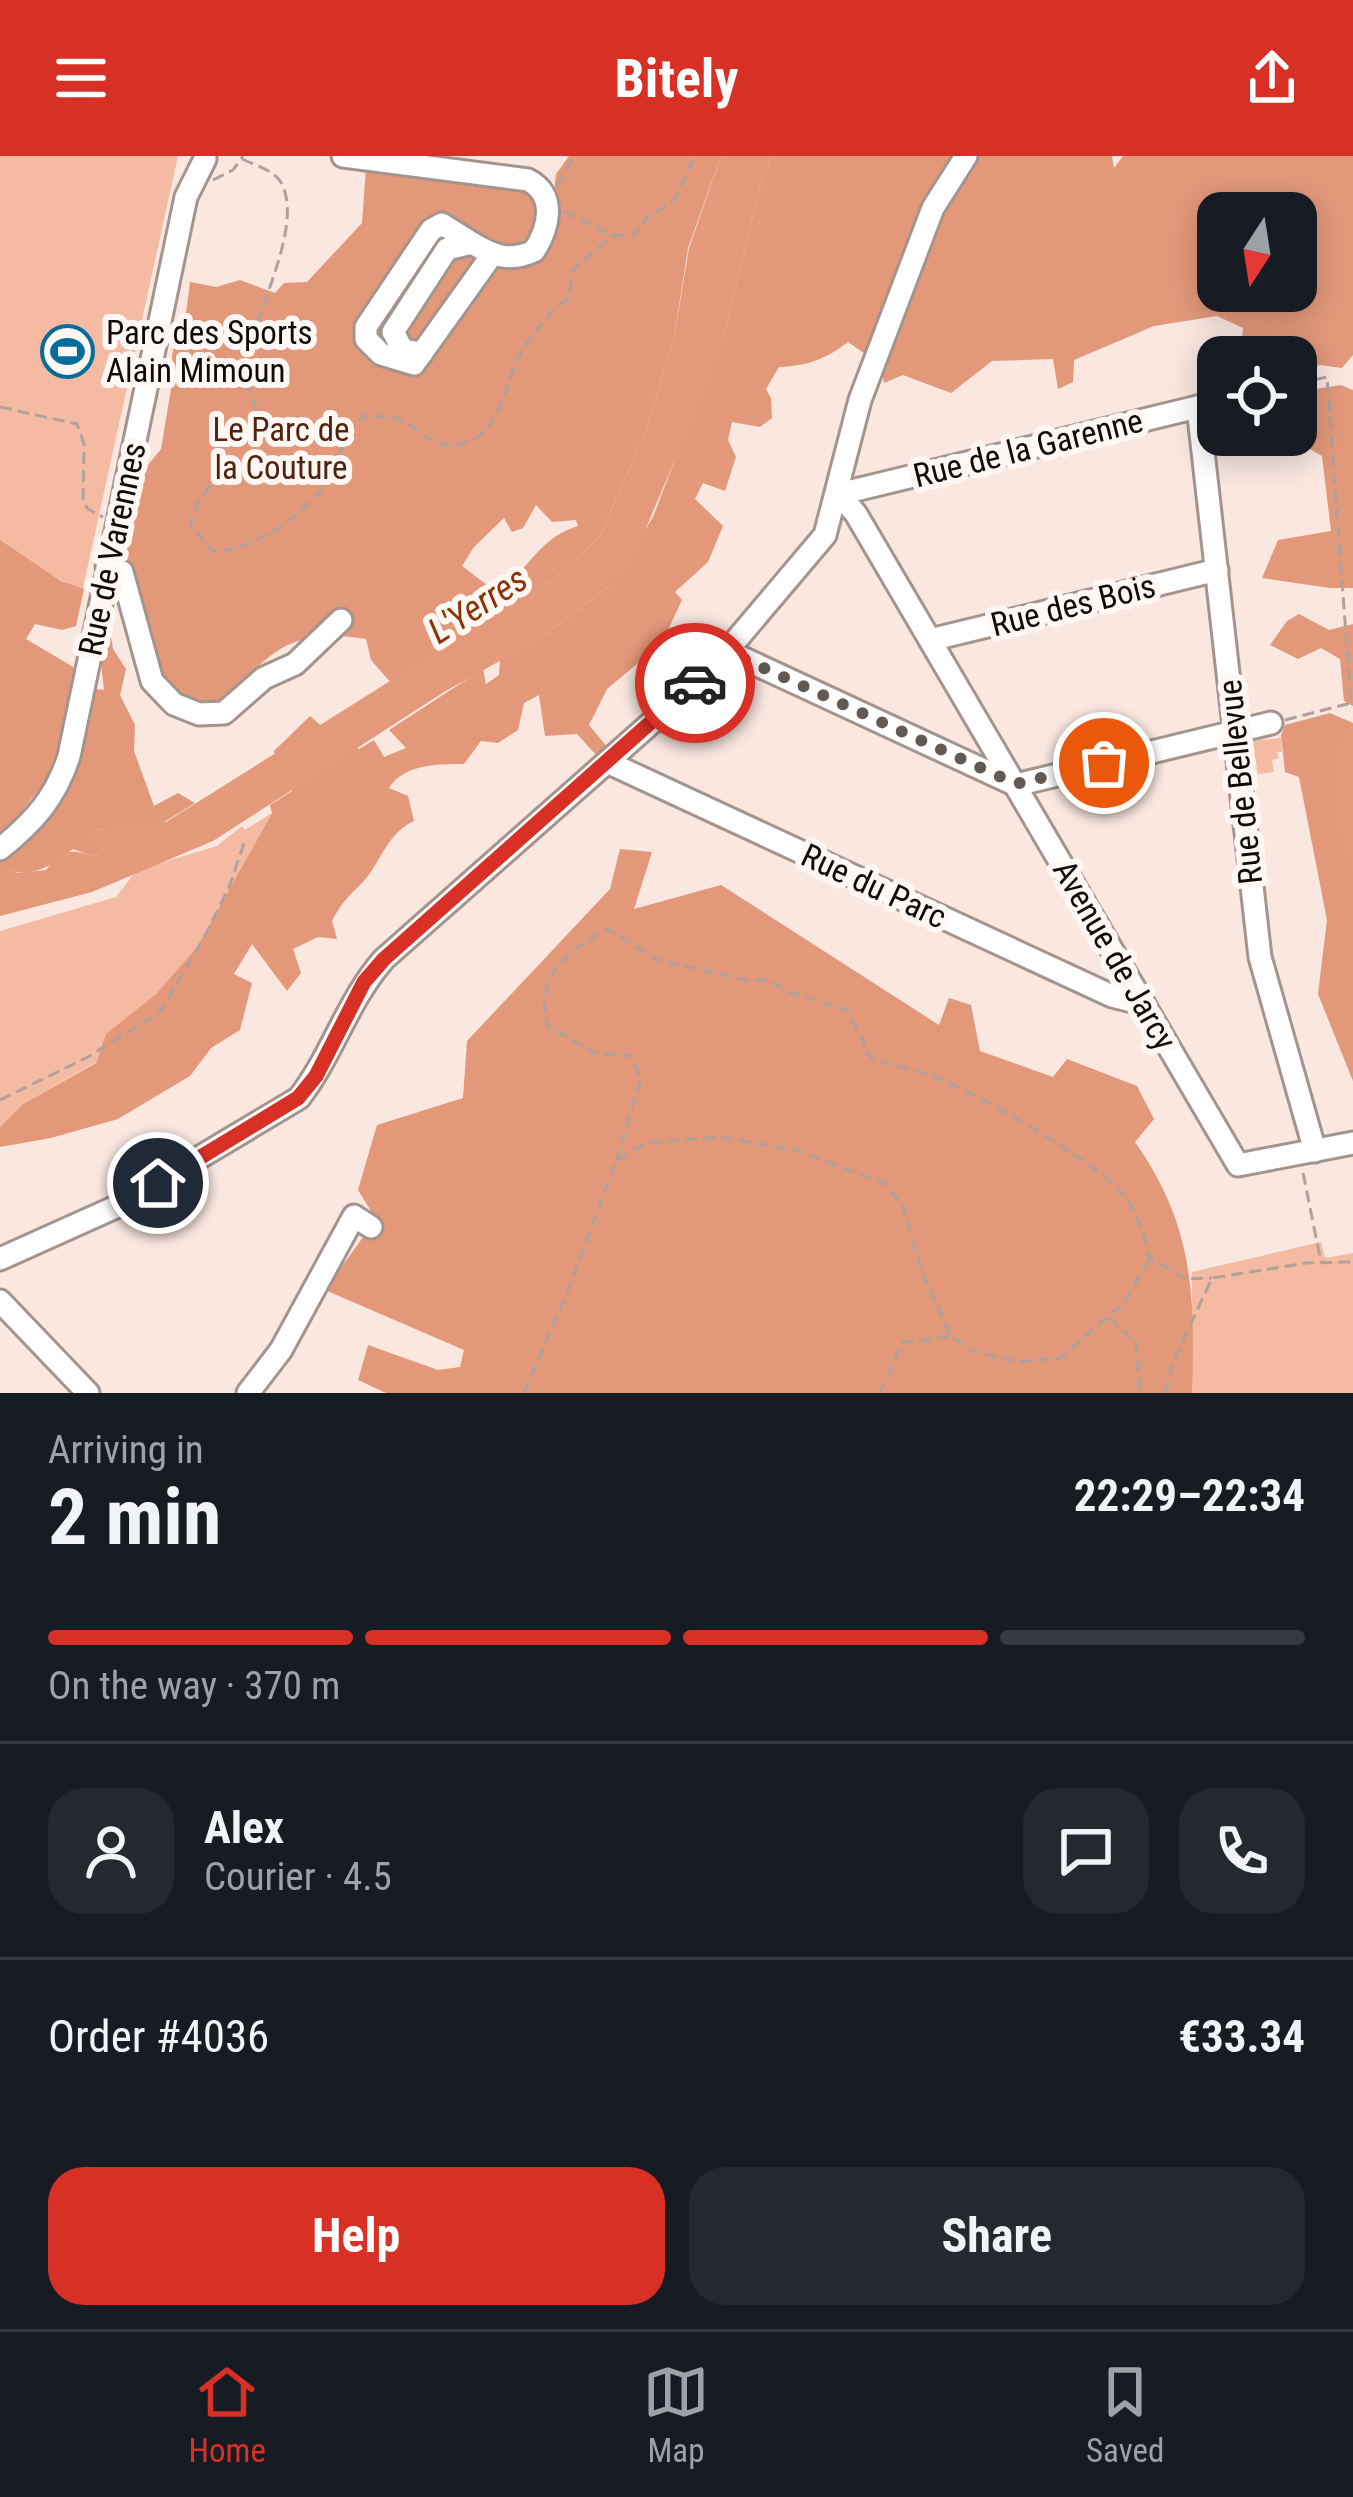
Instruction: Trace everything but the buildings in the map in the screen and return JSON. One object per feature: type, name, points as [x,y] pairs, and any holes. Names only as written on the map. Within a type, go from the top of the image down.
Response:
[{"type":"street","points":[[343,156],[528,180],[542,189],[547,204],[546,226],[534,251],[521,257],[482,249],[447,250],[393,332],[403,350],[422,353],[482,249]]},
{"type":"street","points":[[0,1259],[101,1215],[298,1098],[316,1076],[364,982],[384,959],[727,651],[825,535],[860,400],[933,208],[966,156]]},
{"type":"street","name":"Rue de Varennes","points":[[0,849],[43,810],[58,788],[69,756],[186,197],[218,158]]},
{"type":"street","name":"Rue de la Garenne","points":[[838,494],[1197,408]]},
{"type":"street","name":"Rue de Bellevue","points":[[1210,456],[1216,570],[1259,957],[1307,1152]]},
{"type":"street","name":"Avenue de Jarcy","points":[[838,494],[856,514],[1238,1165],[1307,1152]]},
{"type":"street","points":[[107,568],[122,572],[152,681],[175,704],[199,714],[224,713],[264,678],[295,664],[341,620]]},
{"type":"street","name":"Rue des Bois","points":[[931,640],[1216,570]]},
{"type":"street","points":[[727,651],[1016,784],[1271,724]]},
{"type":"street","name":"Rue du Parc","points":[[607,762],[1112,996],[1144,1004]]},
{"type":"street","points":[[1307,1152],[1353,1143]]},
{"type":"street","points":[[248,1393],[363,1221]]},
{"type":"street","points":[[0,1301],[88,1393]]},
{"type":"path","points":[[574,156],[547,204],[613,236],[633,236],[646,218],[674,200],[695,156]]},
{"type":"path","points":[[218,158],[272,173],[282,184],[288,228],[246,358],[245,385],[256,406],[255,421],[220,451],[222,473],[199,499],[190,524],[212,551],[227,552],[251,543],[299,512],[338,470],[344,438],[363,416],[398,418],[429,442],[461,444],[488,427],[507,397],[517,358],[550,312],[568,298],[573,270],[613,236]]},
{"type":"path","points":[[1271,724],[1352,703],[1327,376],[1317,379]]},
{"type":"path","points":[[0,407],[77,424],[85,444],[83,501],[88,509],[117,521]]},
{"type":"path","points":[[0,1100],[86,1058],[160,1012],[206,936],[230,885],[245,837]]},
{"type":"path","points":[[524,1393],[571,1283],[641,1078],[632,1056],[595,1053],[548,1025],[542,1001],[546,982],[575,947],[608,929],[658,960],[746,980],[769,980],[788,992],[847,1010],[872,1058],[935,1077],[986,1102],[1120,1190],[1138,1216],[1150,1258],[1186,1279],[1353,1262]]},
{"type":"path","points":[[616,1161],[646,1143],[720,1137],[795,1150],[886,1184],[903,1207],[924,1277],[950,1336],[972,1351],[1017,1362],[1060,1358],[1124,1303],[1150,1258]]},
{"type":"path","points":[[1307,1152],[1321,1262]]},
{"type":"path","points":[[1165,1393],[1175,1358],[1212,1278]]},
{"type":"path","points":[[1107,1317],[1136,1342],[1140,1393]]},
{"type":"path","points":[[880,1393],[903,1342],[950,1336]]},
{"type":"shaded area","name":"Parc des Sports Alain Mimoun","points":[[0,156],[178,156],[82,592],[0,546]]},
{"type":"shaded area","points":[[721,156],[772,156],[760,186],[726,327],[699,403],[635,554],[611,585],[541,638],[444,692],[213,841],[92,892],[0,916],[0,867],[18,873],[46,870],[66,853],[92,856],[112,844],[87,841],[96,830],[166,822],[557,576],[599,538],[645,433],[674,338],[689,248]]},
{"type":"shaded area","points":[[1353,723],[1353,871],[1341,835],[1333,775],[1342,738]]},
{"type":"shaded area","points":[[1281,738],[1282,752],[1272,760],[1274,772],[1258,774],[1252,741]]},
{"type":"shaded area","points":[[272,813],[197,947],[156,994],[107,1034],[96,1062],[23,1104],[0,1127],[0,931],[116,897],[137,870],[217,846],[242,826],[245,830]]},
{"type":"shaded area","points":[[1321,1242],[1325,1258],[1353,1253],[1353,1393],[1192,1393],[1192,1272]]},
{"type":"green space","name":"Le Parc de la Couture","points":[[569,156],[721,156],[688,248],[674,338],[645,433],[599,538],[557,576],[391,683],[371,660],[366,639],[317,636],[282,648],[224,698],[188,711],[164,709],[122,567],[143,471],[161,449],[172,356],[174,345],[183,337],[190,282],[216,287],[240,280],[275,293],[284,283],[307,282],[362,223],[366,167],[523,185],[553,200],[556,174]],"holes":[[[536,505],[552,522],[576,520],[578,526],[545,545],[503,587],[504,598],[462,566],[504,518],[512,532],[523,528]]]},
{"type":"green space","points":[[772,156],[1112,156],[1114,168],[1123,156],[1353,156],[1353,355],[1342,368],[1317,366],[1317,336],[1242,336],[1243,328],[1217,316],[1154,326],[1074,360],[1073,382],[1058,389],[1053,359],[992,361],[951,393],[903,375],[884,383],[881,365],[848,342],[816,360],[779,367],[766,389],[772,418],[760,427],[732,422],[728,440],[736,457],[725,491],[703,483],[695,499],[723,526],[708,562],[675,592],[682,600],[662,643],[607,689],[589,725],[608,748],[598,757],[577,734],[545,736],[539,695],[524,703],[518,730],[498,743],[481,741],[464,764],[422,767],[403,774],[389,788],[408,796],[414,821],[391,840],[339,909],[332,921],[337,939],[318,937],[293,949],[301,973],[287,991],[252,944],[234,974],[252,983],[240,1030],[211,1048],[190,1076],[118,1119],[0,1147],[0,1127],[23,1104],[96,1063],[106,1034],[156,994],[197,947],[272,813],[270,805],[292,791],[289,760],[273,752],[310,716],[333,736],[359,749],[374,740],[384,757],[406,748],[389,730],[483,669],[486,684],[499,675],[500,659],[541,638],[611,585],[653,517],[726,327],[760,186]]},
{"type":"green space","points":[[1341,385],[1353,390],[1353,588],[1262,578],[1278,540],[1331,531],[1322,456],[1317,453],[1317,389]]},
{"type":"green space","points":[[0,540],[61,581],[84,589],[76,626],[62,630],[35,624],[26,639],[75,668],[59,764],[0,839]]},
{"type":"green space","points":[[1299,614],[1329,630],[1353,624],[1353,706],[1344,701],[1340,659],[1321,648],[1298,659],[1270,645],[1287,621]]},
{"type":"green space","points":[[110,631],[113,649],[126,669],[120,695],[135,725],[134,751],[154,806],[178,793],[195,803],[161,824],[96,830],[112,844],[92,856],[73,849],[39,870],[20,873],[0,867],[0,851],[79,756],[96,689],[104,690],[100,654]]},
{"type":"green space","points":[[1330,713],[1353,723],[1353,1081],[1318,994],[1327,920],[1299,777],[1285,772],[1281,735],[1285,725]]},
{"type":"green space","points":[[620,849],[652,852],[634,909],[721,885],[939,1025],[949,998],[971,1005],[980,1051],[1053,1077],[1067,1059],[1137,1086],[1154,1119],[1135,1142],[1169,1203],[1187,1262],[1193,1324],[1192,1393],[386,1393],[358,1380],[368,1345],[438,1370],[460,1367],[464,1350],[325,1290],[376,1219],[358,1190],[377,1125],[463,1098],[467,1041],[610,889]]},
{"type":"way so far","points":[[695,683],[727,651],[1016,784],[1104,763]]},
{"type":"place","name":"Parc des Sports Alain Mimoun","points":[[67,351]]},
{"type":"route","points":[[158,1183],[298,1098],[316,1076],[364,982],[384,959],[695,683]]},
{"type":"water label","name":"L'Yerres","points":[[478,605]]}]
